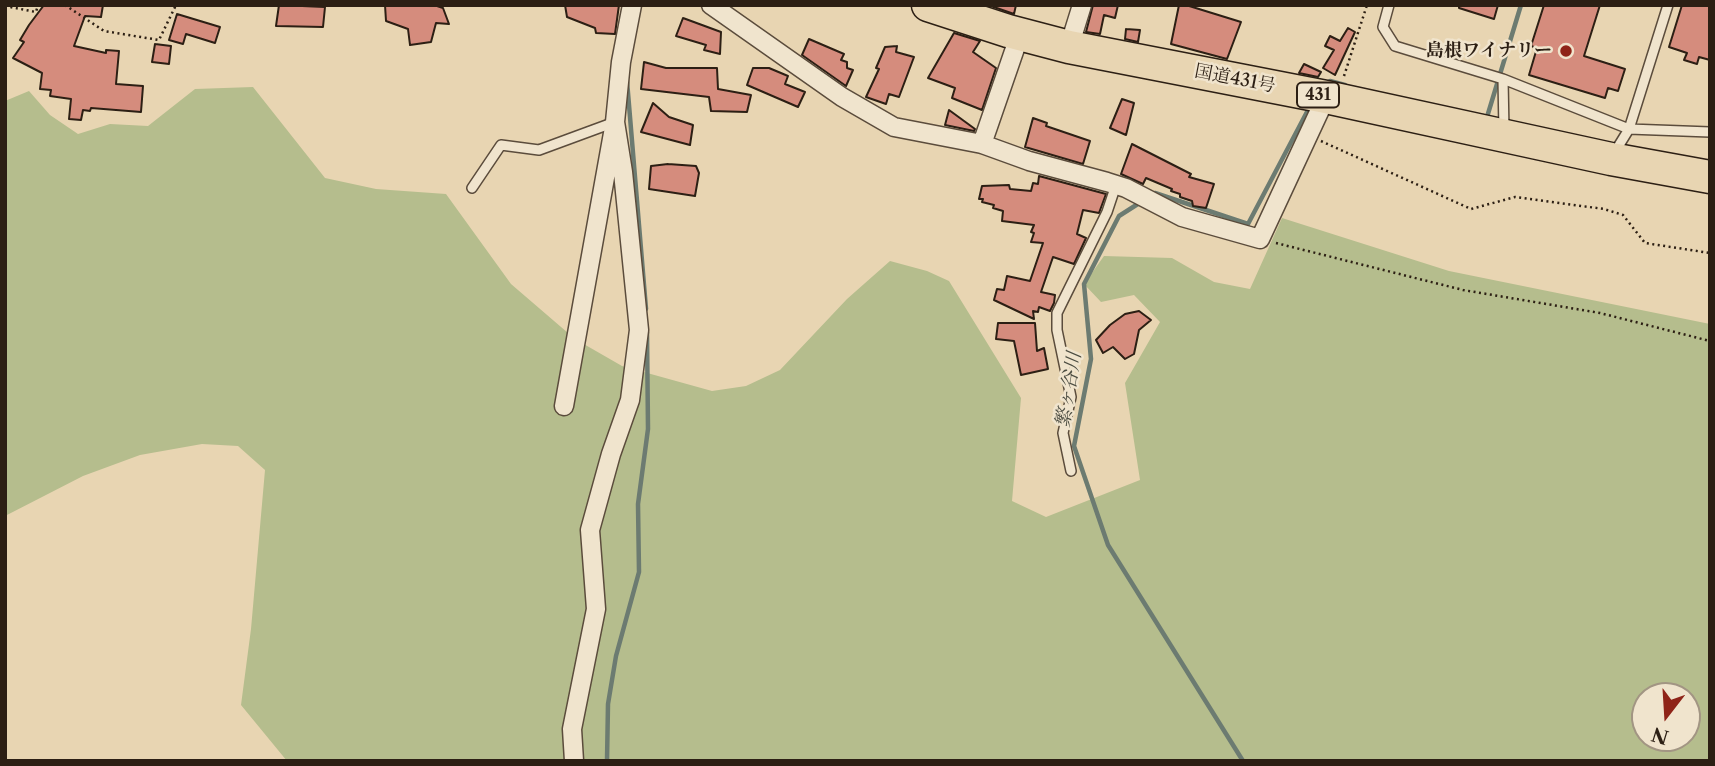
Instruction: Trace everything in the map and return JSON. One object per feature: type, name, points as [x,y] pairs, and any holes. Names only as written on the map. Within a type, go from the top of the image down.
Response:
[{"type":"highway","name":"国道431号","points":[[928,5],[1069,47],[1710,177]]},
{"type":"street","points":[[564,406],[615,122],[621,62],[632,5]]},
{"type":"street","points":[[711,5],[842,97],[894,127],[982,144],[1116,185],[1182,218],[1260,239],[1308,135],[1331,98]]},
{"type":"street","points":[[1069,47],[1082,5]]},
{"type":"street","points":[[982,144],[1020,34]]},
{"type":"street","points":[[574,761],[572,729],[596,608],[590,530],[611,454],[630,400],[639,330],[623,172],[615,122]]},
{"type":"lane","points":[[1389,5],[1383,27],[1395,46],[1503,79],[1629,129],[1710,132]]},
{"type":"lane","points":[[1611,159],[1629,129],[1668,5]]},
{"type":"lane","points":[[1503,79],[1504,136]]},
{"type":"lane","points":[[471,188],[501,145],[539,150],[615,122]]},
{"type":"lane","points":[[1071,471],[1063,433],[1071,397],[1057,330],[1057,313],[1107,212],[1116,185]]},
{"type":"path","points":[[5,6],[36,12],[38,5]]},
{"type":"path","points":[[65,5],[104,31],[159,40],[176,5]]},
{"type":"path","points":[[1331,98],[1367,5]]},
{"type":"path","points":[[1308,135],[1471,209],[1516,197],[1604,209],[1623,215],[1645,243],[1710,253]]},
{"type":"path","points":[[1260,239],[1464,290],[1600,313],[1710,341]]},
{"type":"green space","points":[[253,87],[325,178],[376,189],[446,194],[511,284],[575,339],[622,366],[712,391],[746,386],[780,370],[847,299],[890,261],[927,271],[949,281],[1021,398],[1012,501],[1046,517],[1140,480],[1125,383],[1160,322],[1134,295],[1101,302],[1084,284],[1104,256],[1172,258],[1214,282],[1250,289],[1282,218],[1449,271],[1710,324],[1710,761],[287,761],[241,705],[251,629],[265,470],[238,446],[202,444],[140,455],[83,476],[5,516],[5,101],[29,91],[50,115],[78,134],[110,124],[148,126],[195,89]]},
{"type":"building","points":[[44,5],[103,5],[101,17],[85,16],[74,46],[106,53],[106,50],[119,51],[116,84],[143,86],[141,112],[91,108],[90,111],[83,110],[81,120],[69,119],[71,99],[50,96],[51,90],[40,89],[42,73],[13,58],[24,42],[20,40]]},
{"type":"building","points":[[279,5],[325,7],[323,27],[276,26]]},
{"type":"building","points":[[385,5],[434,5],[443,8],[449,24],[436,23],[431,42],[410,45],[408,29],[386,21]]},
{"type":"building","points":[[565,5],[619,5],[615,34],[596,33],[595,28],[567,17]]},
{"type":"building","points":[[988,5],[1016,5],[1014,14]]},
{"type":"building","points":[[1093,5],[1118,5],[1115,18],[1104,15],[1100,34],[1086,32]]},
{"type":"building","points":[[1179,5],[1241,22],[1227,59],[1171,44]]},
{"type":"building","points":[[1459,5],[1498,5],[1494,19],[1459,8]]},
{"type":"building","name":"島根ワイナリー","points":[[1544,5],[1600,5],[1584,56],[1625,69],[1618,91],[1608,88],[1605,98],[1529,75],[1537,48],[1531,46]]},
{"type":"building","points":[[1682,5],[1710,5],[1710,60],[1699,57],[1697,64],[1684,60],[1687,53],[1669,47]]},
{"type":"building","points":[[177,14],[220,27],[215,43],[186,34],[183,44],[169,40]]},
{"type":"building","points":[[683,18],[721,32],[720,54],[704,50],[706,45],[676,36]]},
{"type":"building","points":[[1348,28],[1355,32],[1335,75],[1323,68],[1334,50],[1325,46],[1330,36],[1340,41]]},
{"type":"building","points":[[1126,29],[1140,30],[1138,42],[1125,39]]},
{"type":"building","points":[[954,33],[980,41],[973,52],[996,68],[982,110],[952,98],[955,88],[928,78]]},
{"type":"building","points":[[809,39],[844,54],[841,60],[847,62],[847,68],[853,70],[846,86],[802,55]]},
{"type":"building","points":[[155,44],[171,46],[169,64],[152,62]]},
{"type":"building","points":[[897,46],[896,52],[914,57],[899,97],[889,94],[886,104],[866,97],[879,69],[876,68],[885,47]]},
{"type":"building","points":[[644,62],[666,68],[717,68],[718,89],[751,95],[747,112],[711,111],[709,97],[641,89]]},
{"type":"building","points":[[1304,64],[1321,72],[1318,77],[1299,73]]},
{"type":"building","points":[[753,68],[769,68],[788,76],[785,84],[805,92],[798,107],[747,85]]},
{"type":"building","points":[[1122,99],[1134,103],[1126,135],[1110,128]]},
{"type":"building","points":[[653,103],[669,117],[693,125],[690,145],[641,132]]},
{"type":"building","points":[[949,110],[975,129],[974,131],[945,125]]},
{"type":"building","points":[[1033,118],[1047,123],[1046,126],[1090,141],[1083,164],[1025,147]]},
{"type":"building","points":[[1132,144],[1191,174],[1189,177],[1214,184],[1206,208],[1193,206],[1192,201],[1180,197],[1180,194],[1171,191],[1172,189],[1146,178],[1143,184],[1121,174]]},
{"type":"building","points":[[651,166],[696,166],[699,173],[695,196],[649,189]]},
{"type":"building","points":[[1039,176],[1106,194],[1099,213],[1083,210],[1077,234],[1086,238],[1074,264],[1053,257],[1041,292],[1055,295],[1054,303],[1050,311],[1039,307],[1038,312],[1033,311],[1034,319],[994,300],[997,289],[1004,290],[1007,276],[1030,281],[1043,243],[1031,242],[1034,225],[1002,221],[1003,211],[979,199],[982,186],[1009,185],[1010,189],[1031,191],[1033,183],[1038,184]]},
{"type":"building","points":[[1139,311],[1151,320],[1139,330],[1134,354],[1125,359],[1113,347],[1103,353],[1096,340],[1125,314]]},
{"type":"building","points":[[998,323],[1035,323],[1037,351],[1044,348],[1048,369],[1021,375],[1014,341],[996,339]]},
{"type":"waterway","name":"繁ヶ谷川","points":[[1483,116],[1487,117],[1521,5]]},
{"type":"waterway","points":[[627,81],[646,309]]},
{"type":"waterway","name":"繁ヶ谷川","points":[[1327,84],[1330,81],[1345,85]]},
{"type":"waterway","name":"繁ヶ谷川","points":[[1151,195],[1155,193],[1248,224],[1308,110]]},
{"type":"waterway","name":"繁ヶ谷川","points":[[1141,202],[1119,216],[1084,284],[1091,359],[1074,446],[1108,545],[1243,761]]},
{"type":"waterway","points":[[607,761],[608,704],[616,656],[639,572],[638,504],[648,429],[647,332]]},
{"type":"place","name":"島根ワイナリー","points":[[1566,51]]}]
